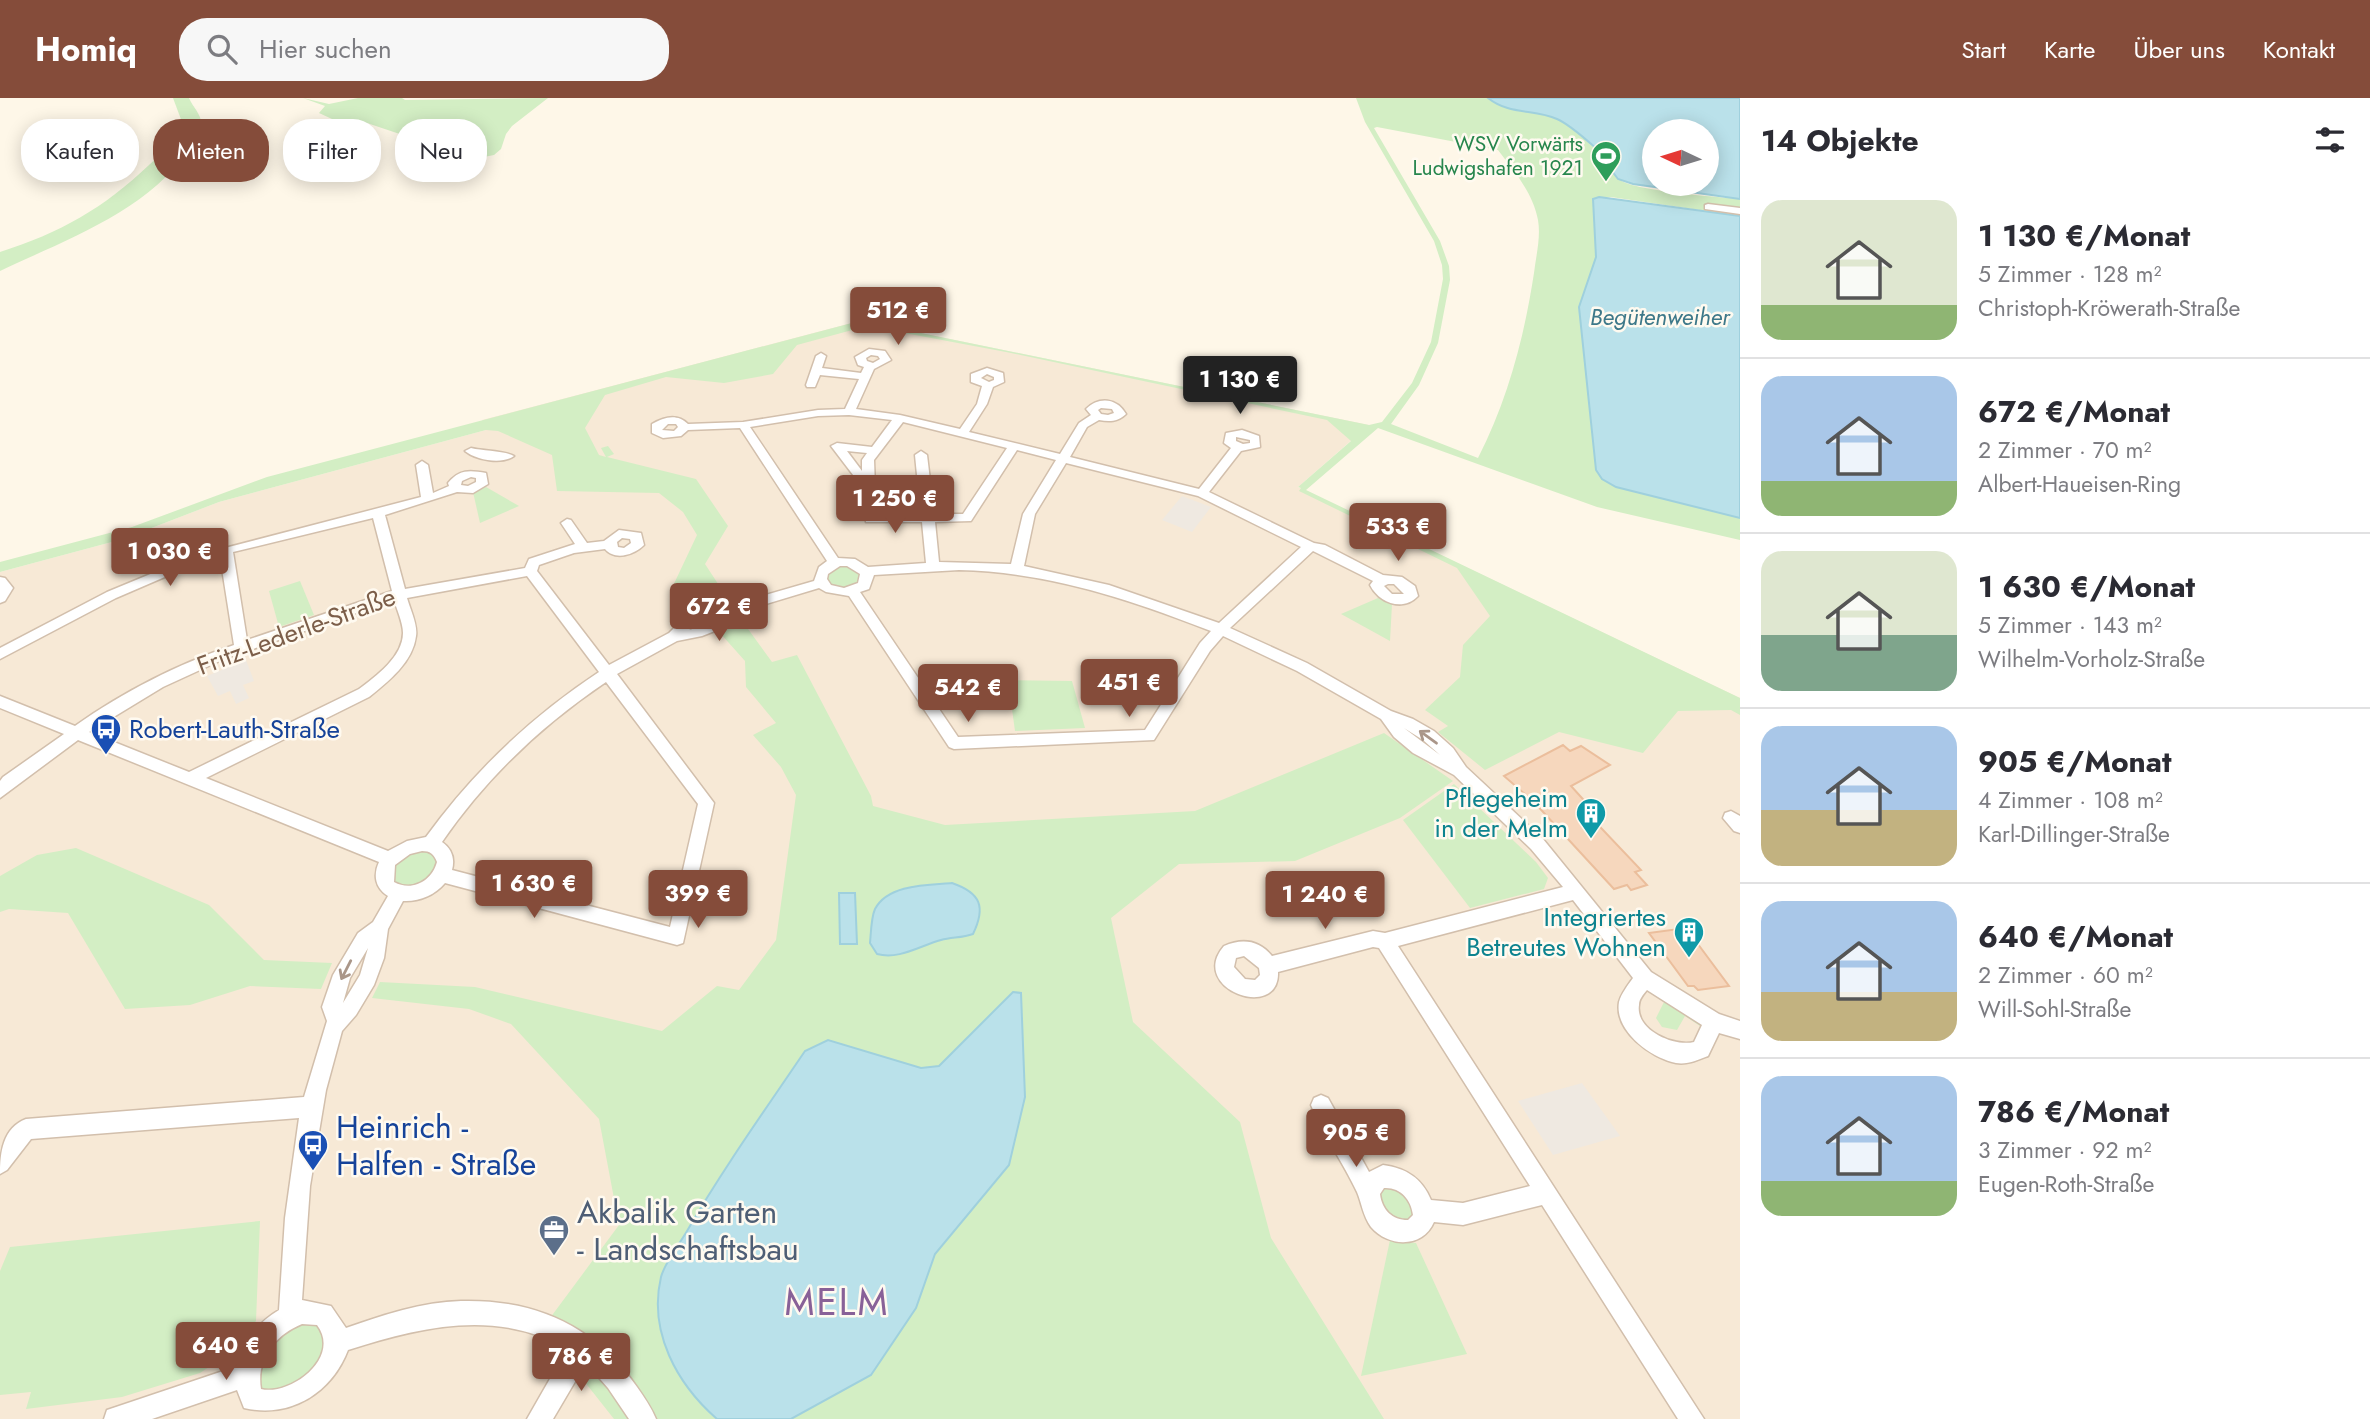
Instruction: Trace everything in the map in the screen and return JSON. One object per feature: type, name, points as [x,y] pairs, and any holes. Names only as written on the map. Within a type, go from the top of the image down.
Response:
[{"type":"street","points":[[1708,207],[1740,211]]},
{"type":"street","points":[[811,385],[821,356]]},
{"type":"street","points":[[817,372],[867,371],[849,412]]},
{"type":"street","points":[[962,433],[982,404],[988,385]]},
{"type":"street","points":[[685,427],[743,425],[818,413],[849,412],[900,418],[1202,493],[1310,546],[1320,548],[1381,580]]},
{"type":"street","points":[[1017,569],[1029,514],[1042,498],[1083,425],[1097,416]]},
{"type":"street","points":[[900,418],[868,460],[870,519],[967,517],[1014,446]]},
{"type":"street","points":[[743,425],[835,563]]},
{"type":"street","points":[[869,488],[837,446],[875,451]]},
{"type":"street","points":[[1202,493],[1238,447]]},
{"type":"street","points":[[0,654],[98,600],[226,550],[428,499],[456,488],[454,483],[458,478],[473,473],[477,453],[508,456]]},
{"type":"street","points":[[921,455],[933,566]]},
{"type":"street","points":[[422,465],[428,499]]},
{"type":"street","points":[[191,778],[364,693],[389,674],[404,654],[410,634],[378,512]]},
{"type":"street","points":[[567,523],[583,547]]},
{"type":"street","name":"Fritz-Lederle-Straße","points":[[76,732],[158,683],[241,647],[399,593],[530,571],[534,562],[583,547],[609,544]]},
{"type":"street","points":[[853,592],[954,743],[1149,736],[1205,647],[1310,546]]},
{"type":"street","points":[[226,550],[241,647]]},
{"type":"street","points":[[822,583],[821,574],[835,563],[850,562],[866,571],[933,566],[1017,569],[1085,582],[1222,628],[1304,666],[1385,715],[1391,726],[1416,746],[1446,766],[1460,771],[1537,844],[1644,978],[1714,1022],[1740,1030]]},
{"type":"street","points":[[442,875],[677,937],[706,803],[530,571]]},
{"type":"street","points":[[431,845],[447,820],[505,757],[558,710],[608,673],[674,636],[687,636],[736,616],[741,607],[822,583],[838,593],[853,592],[867,581],[866,571]]},
{"type":"street","points":[[0,581],[6,588],[0,598]]},
{"type":"street","points":[[0,702],[390,859]]},
{"type":"street","points":[[0,792],[9,782],[76,732]]},
{"type":"street","points":[[431,845],[444,854],[446,864],[442,875],[432,886],[418,893],[398,894],[386,887],[383,873],[390,859],[406,848],[431,845]]},
{"type":"street","points":[[1268,966],[1373,939],[1385,941],[1577,891]]},
{"type":"street","points":[[290,1316],[294,1221],[303,1149],[312,1107],[337,1022],[351,1008],[367,977],[380,942],[379,928],[398,894]]},
{"type":"street","points":[[1385,941],[1692,1419]]},
{"type":"street","points":[[1644,978],[1629,1002],[1631,1017],[1642,1034],[1658,1045],[1674,1053],[1688,1054],[1701,1049],[1714,1022]]},
{"type":"street","points":[[1321,1105],[1369,1193],[1374,1213],[1396,1231],[1414,1231],[1421,1226],[1425,1210],[1416,1192],[1400,1179],[1391,1176],[1376,1180],[1369,1193]]},
{"type":"street","points":[[0,1163],[26,1129],[312,1107]]},
{"type":"street","points":[[1425,1210],[1463,1214],[1547,1194]]},
{"type":"street","points":[[338,1342],[403,1321],[452,1311],[482,1310],[509,1314],[551,1328],[583,1345],[606,1366],[644,1419]]},
{"type":"street","points":[[302,1312],[323,1314],[331,1321],[338,1342],[333,1368],[320,1387],[304,1402],[278,1411],[267,1409],[255,1412],[248,1386],[248,1374],[258,1346],[267,1334],[290,1316],[302,1312]]},
{"type":"street","points":[[540,1419],[583,1345]]},
{"type":"street","points":[[116,1419],[248,1374]]},
{"type":"shaded area","points":[[867,319],[882,325],[1369,425],[1298,487],[1740,698],[1740,1419],[0,1419],[0,572],[123,539],[219,502],[486,430],[482,420]]},
{"type":"shaded area","points":[[1182,496],[1211,507],[1192,532],[1162,520]]},
{"type":"shaded area","points":[[246,660],[254,681],[243,685],[249,698],[236,704],[230,691],[218,696],[207,676]]},
{"type":"shaded area","points":[[1582,1083],[1620,1136],[1553,1155],[1518,1101]]},
{"type":"green space","points":[[173,98],[189,98],[200,119],[181,119]]},
{"type":"green space","points":[[303,98],[329,104],[358,98],[548,98],[512,126],[501,149],[487,156],[487,119],[395,119],[395,132],[381,128],[381,119],[332,119],[319,113],[325,106]]},
{"type":"green space","points":[[1356,98],[1488,98],[1506,108],[1543,114],[1559,120],[1605,155],[1619,179],[1642,187],[1642,196],[1740,199],[1740,216],[1611,197],[1593,199],[1596,257],[1579,307],[1596,470],[1602,478],[1616,487],[1740,518],[1740,540],[1597,507],[1378,428],[1306,490],[1740,698],[1740,715],[1731,710],[1678,711],[1643,753],[1559,732],[1485,770],[1438,732],[1448,726],[1425,710],[1460,677],[1463,645],[1490,616],[1457,568],[1299,491],[1301,488],[1298,487],[1351,441],[1327,420],[1006,352],[867,326],[797,345],[773,374],[724,383],[666,377],[605,395],[585,428],[599,455],[606,457],[601,448],[608,446],[614,454],[607,457],[696,479],[728,526],[705,564],[728,599],[690,613],[671,590],[697,535],[683,512],[659,493],[557,491],[552,455],[498,431],[486,430],[219,502],[123,539],[0,572],[0,562],[132,527],[267,477],[867,319],[882,325],[1369,425],[1382,422],[1412,383],[1431,342],[1443,279],[1442,265],[1434,241],[1365,122]],"holes":[[[1374,128],[1498,150],[1522,183],[1536,210],[1539,226],[1530,297],[1520,345],[1506,391],[1478,458],[1391,424],[1419,385],[1438,343],[1450,280],[1449,266],[1440,241]]]},
{"type":"green space","points":[[153,161],[153,182],[159,182],[128,207],[103,222],[0,271],[0,252],[22,245],[80,218],[130,182],[139,182],[139,174]]},
{"type":"green space","points":[[486,487],[519,506],[480,523],[473,492]]},
{"type":"green space","points":[[857,564],[864,586],[831,591],[821,574],[829,566]]},
{"type":"green space","points":[[300,581],[314,615],[279,627],[269,591]]},
{"type":"green space","points":[[1378,598],[1392,604],[1390,641],[1341,614]]},
{"type":"green space","points":[[743,622],[772,662],[797,655],[871,796],[873,806],[945,825],[1195,811],[1384,733],[1453,781],[1400,818],[1295,861],[1179,864],[1111,918],[1133,1022],[1240,1122],[1271,1238],[1384,1419],[614,1419],[584,1381],[533,1341],[619,1225],[599,1119],[511,1024],[469,1009],[372,998],[380,982],[475,987],[662,1031],[717,986],[739,990],[776,940],[796,795],[781,767],[753,735],[776,723],[746,687],[745,661],[720,633]]},
{"type":"green space","points":[[1008,680],[1072,681],[1085,728],[1015,731]]},
{"type":"green space","points":[[1454,784],[1536,862],[1548,878],[1544,889],[1470,908],[1403,820]]},
{"type":"green space","points":[[431,844],[442,875],[398,894],[386,866],[390,859]]},
{"type":"green space","points":[[76,848],[209,905],[264,960],[332,963],[321,989],[250,986],[190,1005],[125,1009],[68,913],[9,909],[0,912],[0,876],[37,855]]},
{"type":"green space","points":[[1649,989],[1702,1023],[1700,1026],[1685,1016],[1677,1030],[1662,1027],[1656,1018],[1664,1002],[1647,991]]},
{"type":"green space","points":[[1383,1176],[1425,1210],[1396,1231],[1371,1185]]},
{"type":"green space","points":[[260,1221],[256,1321],[227,1355],[200,1373],[122,1397],[26,1409],[31,1392],[0,1395],[0,1271],[10,1247]]},
{"type":"green space","points":[[1390,1240],[1416,1243],[1467,1354],[1361,1376]]},
{"type":"green space","points":[[331,1321],[315,1393],[291,1408],[267,1409],[248,1374],[278,1323]]},
{"type":"water","points":[[1488,98],[1740,98],[1740,199],[1719,196],[1719,119],[1642,119],[1642,185],[1618,179],[1609,167],[1610,160],[1557,119],[1504,107]]},
{"type":"water","name":"Begütenweiher","points":[[1599,197],[1740,216],[1740,518],[1616,487],[1602,479],[1596,470],[1579,307],[1596,257],[1593,199]]},
{"type":"water","points":[[952,883],[969,891],[978,902],[979,916],[973,934],[941,940],[901,954],[877,954],[870,943],[875,909],[881,901],[909,887]]},
{"type":"water","points":[[839,893],[855,893],[857,944],[840,944]]},
{"type":"water","points":[[1013,992],[1021,993],[1025,1097],[1009,1165],[935,1254],[916,1308],[871,1375],[791,1419],[717,1419],[690,1390],[669,1356],[659,1317],[661,1277],[715,1185],[805,1051],[828,1040],[921,1068],[939,1066]]},
{"type":"building","name":"Pflegeheim in der Melm","points":[[1563,745],[1570,751],[1581,746],[1610,765],[1571,786],[1591,808],[1584,810],[1641,870],[1635,872],[1647,885],[1631,890],[1627,885],[1614,889],[1533,801],[1504,776]]},
{"type":"building","name":"Integriertes Betreutes Wohnen","points":[[1686,928],[1729,986],[1698,990],[1694,986],[1688,986],[1649,933]]},
{"type":"place","name":"WSV Vorwärts Ludwigshafen 1921","points":[[1606,183]]},
{"type":"place","name":"Robert-Lauth-Straße","points":[[106,756]]},
{"type":"place","name":"Pflegeheim in der Melm","points":[[1591,840]]},
{"type":"place","name":"Integriertes Betreutes Wohnen","points":[[1689,959]]},
{"type":"place","name":"Heinrich - Halfen - Straße","points":[[313,1172]]},
{"type":"place","name":"Akbalik Garten - Landschaftsbau","points":[[554,1257]]},
{"type":"district","name":"MELM","points":[[837,1302]]}]
